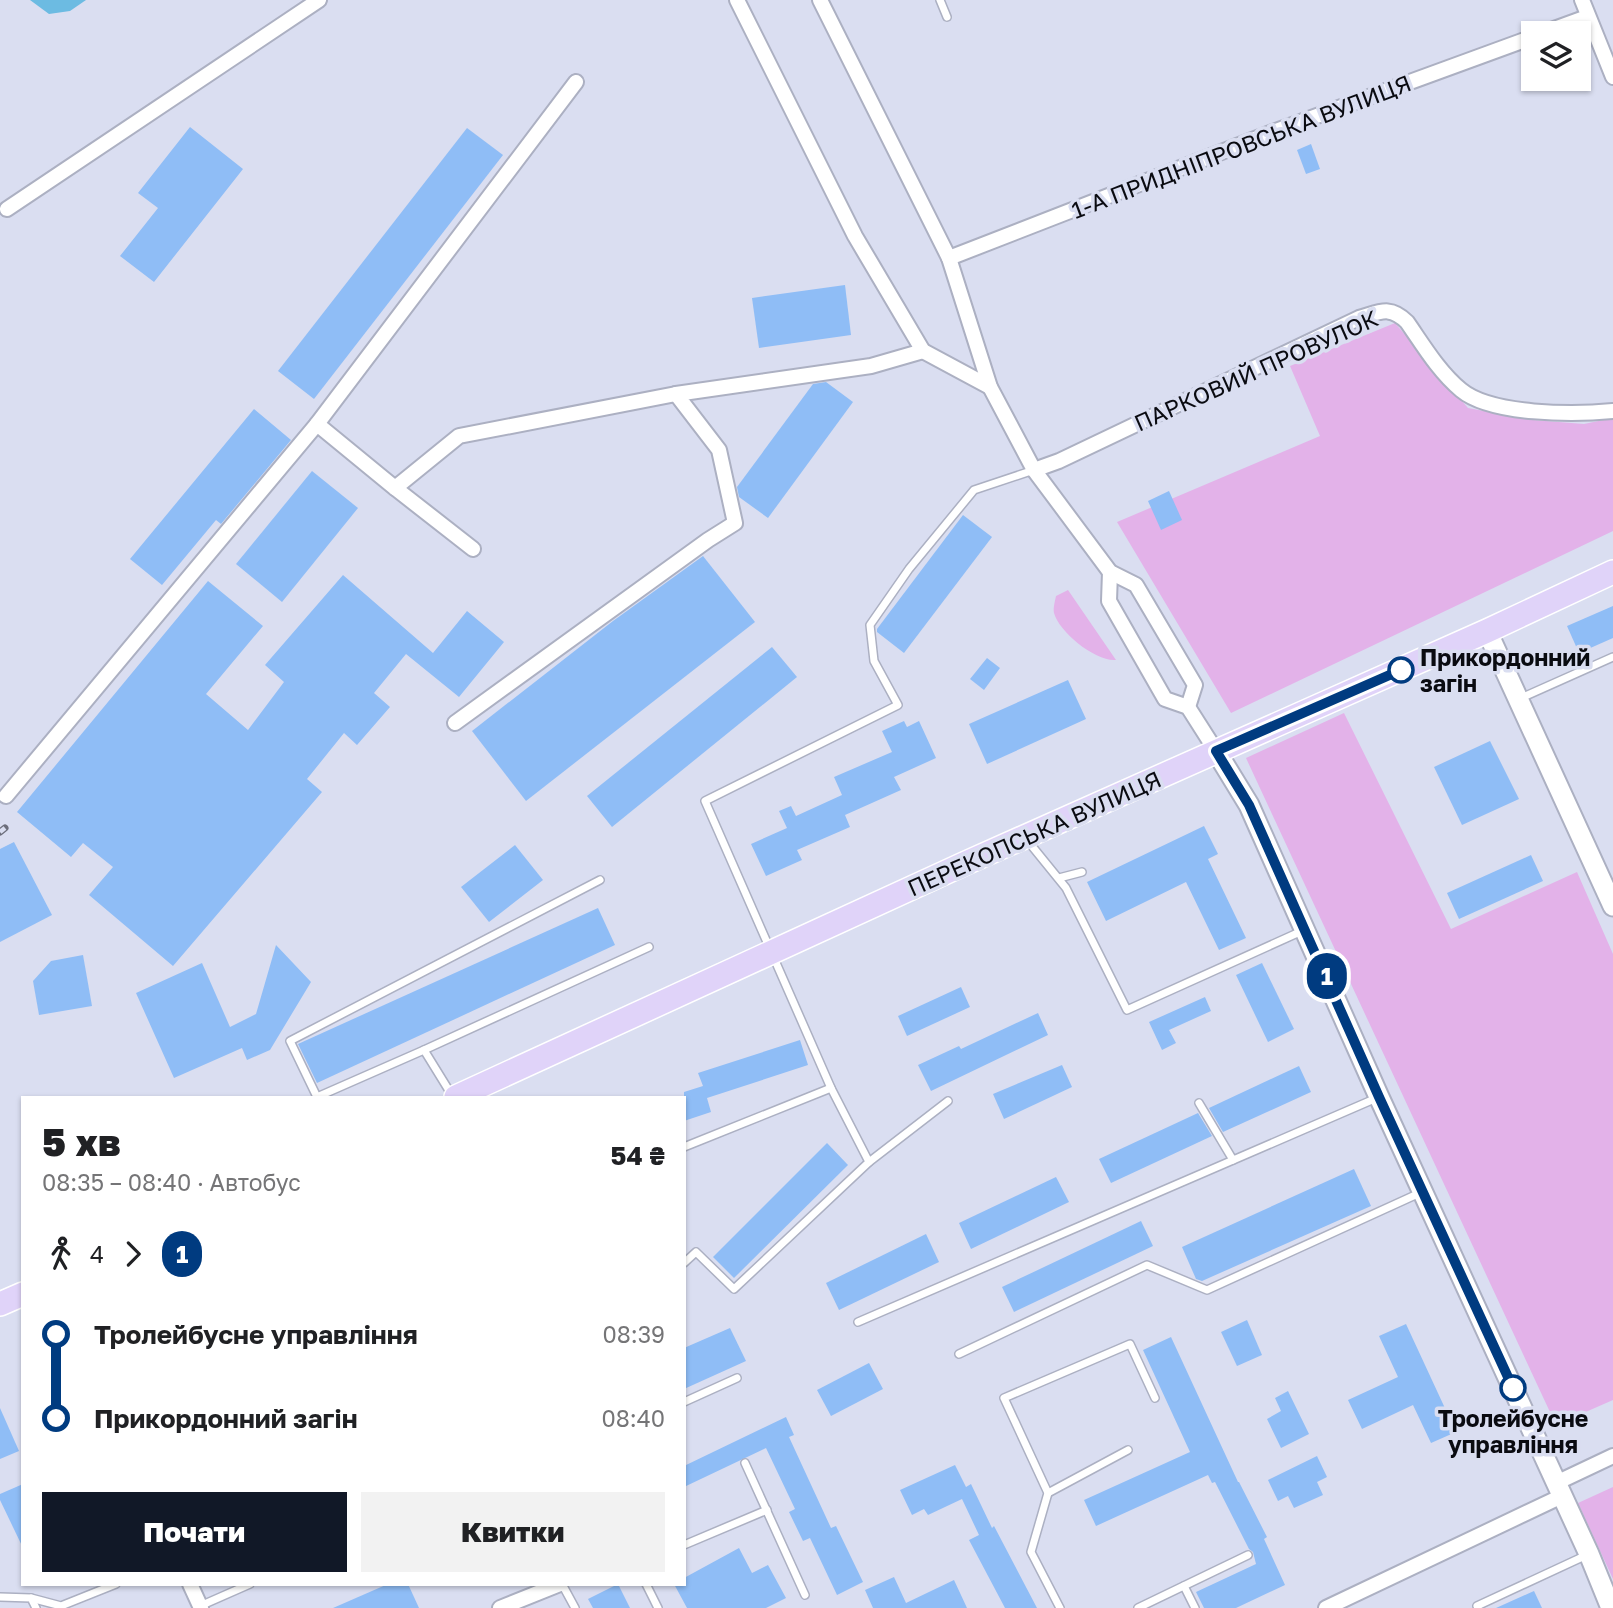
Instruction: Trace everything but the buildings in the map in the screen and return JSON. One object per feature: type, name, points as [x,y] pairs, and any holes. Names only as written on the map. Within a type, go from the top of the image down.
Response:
[{"type":"main road","name":"ПЕРЕКОПСЬКА ВУЛИЦЯ","points":[[457,1096],[1024,837],[1488,631],[1613,572]]},
{"type":"main road","points":[[1488,631],[1613,906]]},
{"type":"main road","points":[[1216,751],[1249,805],[1379,1097],[1589,1554],[1611,1608]]},
{"type":"main road","points":[[0,1304],[21,1295]]},
{"type":"street","points":[[7,209],[319,0]]},
{"type":"street","points":[[737,0],[855,236],[923,351],[990,387]]},
{"type":"street","points":[[820,0],[949,258],[990,387],[1034,470],[1110,572],[1136,585],[1195,685],[1188,708]]},
{"type":"street","points":[[1581,0],[1613,77]]},
{"type":"street","points":[[1576,21],[1587,17]]},
{"type":"street","name":"1-А ПРИДНІПРОВСЬКА ВУЛИЦЯ","points":[[949,258],[1260,137],[1521,41]]},
{"type":"street","points":[[6,796],[317,424],[576,82]]},
{"type":"street","name":"ПАРКОВИЙ ПРОВУЛОК","points":[[1034,470],[1059,461],[1359,318],[1391,310],[1407,322],[1461,390],[1491,406],[1591,413],[1613,411]]},
{"type":"street","points":[[395,488],[459,436],[676,394],[871,366],[923,351]]},
{"type":"street","points":[[455,723],[708,540],[736,523],[719,450],[676,394]]},
{"type":"street","points":[[317,424],[473,549]]},
{"type":"street","points":[[1110,572],[1109,601],[1158,688],[1165,699],[1188,708],[1216,751]]},
{"type":"street","points":[[1326,1608],[1559,1490],[1613,1456]]},
{"type":"street","points":[[191,1586],[201,1607]]},
{"type":"street","points":[[500,1608],[556,1586]]},
{"type":"lane","points":[[940,0],[947,17]]},
{"type":"lane","points":[[869,1162],[831,1088],[705,802],[898,705],[874,661],[870,625],[909,569],[974,490],[1034,470]]},
{"type":"lane","points":[[1520,698],[1613,657]]},
{"type":"lane","points":[[1024,837],[1059,878],[1127,1010],[1306,929]]},
{"type":"lane","points":[[1059,878],[1082,872]]},
{"type":"lane","points":[[317,1096],[290,1041],[600,880]]},
{"type":"lane","points":[[319,1096],[649,947]]},
{"type":"lane","points":[[425,1050],[454,1096]]},
{"type":"lane","points":[[686,1146],[831,1088]]},
{"type":"lane","points":[[858,1322],[1379,1097]]},
{"type":"lane","points":[[686,1262],[696,1252],[734,1289],[869,1162],[948,1101]]},
{"type":"lane","points":[[1199,1103],[1233,1160]]},
{"type":"lane","points":[[959,1354],[1147,1265],[1207,1290],[1423,1191]]},
{"type":"lane","points":[[1060,1608],[1031,1552],[1048,1493],[1004,1398],[1130,1344],[1155,1398]]},
{"type":"lane","points":[[686,1401],[737,1378]]},
{"type":"lane","points":[[1048,1493],[1129,1450]]},
{"type":"lane","points":[[746,1463],[805,1595]]},
{"type":"lane","points":[[686,1544],[767,1510]]},
{"type":"lane","points":[[1478,1608],[1477,1606],[1589,1554]]},
{"type":"lane","points":[[1138,1608],[1248,1555]]},
{"type":"lane","points":[[0,1597],[31,1598],[61,1606],[111,1586]]},
{"type":"lane","points":[[201,1607],[246,1586]]},
{"type":"lane","points":[[562,1586],[575,1608]]},
{"type":"lane","points":[[647,1586],[658,1608]]},
{"type":"lane","points":[[1184,1586],[1195,1608]]},
{"type":"lane","points":[[31,1598],[36,1608]]},
{"type":"shaded area","points":[[1395,323],[1468,408],[1533,420],[1584,424],[1613,418],[1613,531],[1231,713],[1117,522],[1320,436],[1290,366]]},
{"type":"shaded area","points":[[1068,590],[1116,660],[1089,651],[1057,621],[1054,611],[1056,596]]},
{"type":"shaded area","points":[[1344,713],[1451,929],[1577,872],[1613,954],[1613,1400],[1556,1425],[1246,758]]},
{"type":"shaded area","points":[[1613,1487],[1613,1579],[1578,1503]]},
{"type":"water","points":[[30,0],[86,0],[70,11],[49,14]]},
{"type":"railway","points":[[0,832],[5,828]]},
{"type":"bus line","name":"1","points":[[1401,670],[1216,751],[1249,805],[1513,1388]]},
{"type":"place","name":"Прикордонний загін","points":[[1401,670]]},
{"type":"place","name":"Тролейбусне управління","points":[[1513,1388]]}]
